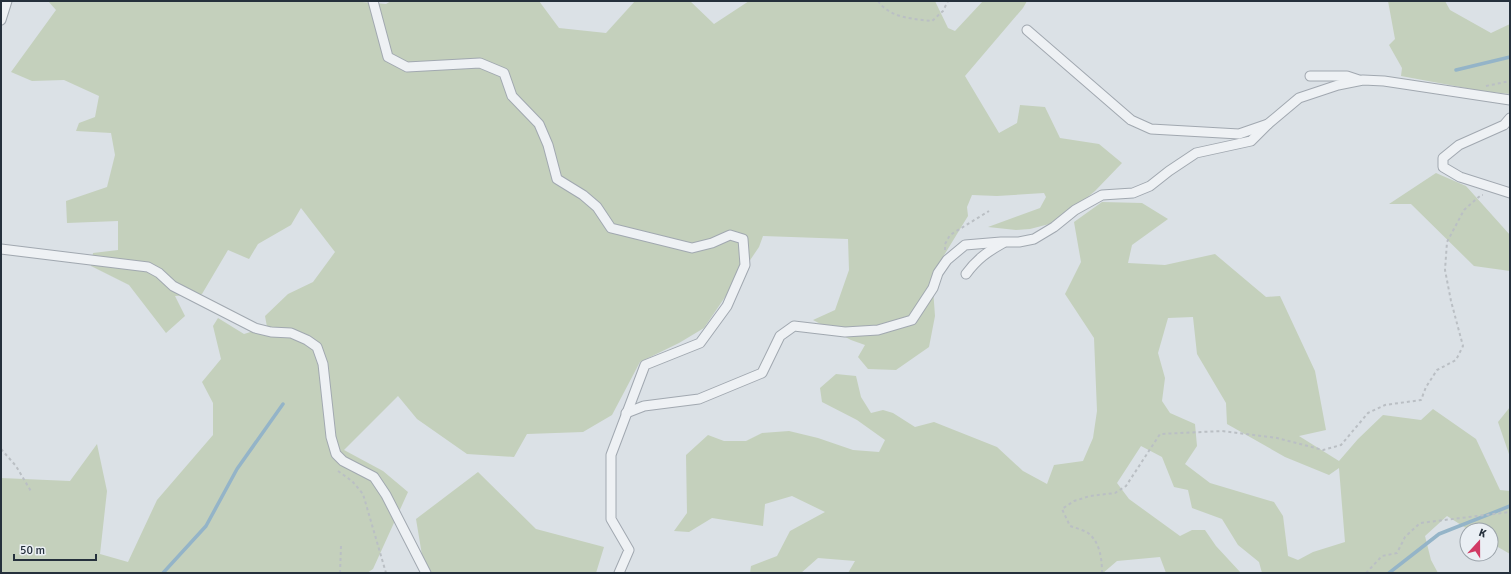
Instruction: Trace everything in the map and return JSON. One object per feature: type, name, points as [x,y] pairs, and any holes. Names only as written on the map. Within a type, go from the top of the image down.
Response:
[{"type":"street","points":[[1,20],[7,1]]},
{"type":"street","points":[[372,1],[388,57],[407,67],[480,63],[504,73],[512,96],[539,124],[548,145],[557,179],[583,195],[598,207],[611,228],[692,248],[730,235],[743,239],[745,265],[727,306],[700,343],[644,365],[626,413],[611,455],[611,519],[629,550],[619,573]]},
{"type":"street","points":[[1027,30],[1131,120],[1151,129],[1239,134],[1268,124]]},
{"type":"street","points":[[1310,76],[1347,76],[1363,80],[1384,81],[1510,100]]},
{"type":"street","points":[[626,413],[644,406],[699,399],[762,372],[780,336],[794,326],[846,332],[878,330],[912,320],[933,288],[938,273],[944,265],[965,245],[1019,242],[1034,239],[1075,210],[1102,195],[1132,193],[1150,186],[1168,171],[1196,153],[1251,141],[1268,124],[1299,98],[1338,85],[1363,80]]},
{"type":"street","points":[[1510,118],[1504,125],[1459,145],[1443,158],[1443,167],[1460,178],[1510,193]]},
{"type":"street","points":[[966,274],[976,261],[1006,242]]},
{"type":"street","points":[[1,249],[148,267],[159,273],[173,286],[255,328],[271,332],[291,333],[318,347],[323,364],[331,437],[336,454],[343,461],[374,477],[386,495],[426,573]]},
{"type":"path","points":[[878,1],[881,5],[900,17],[932,21],[943,11],[948,1]]},
{"type":"path","points":[[1102,573],[1102,564],[1097,544],[1087,533],[1070,526],[1062,508],[1074,501],[1090,496],[1115,493],[1126,486],[1160,434],[1222,431],[1277,438],[1323,450],[1341,446],[1368,413],[1385,406],[1421,400],[1426,387],[1437,370],[1456,360],[1464,346],[1451,301],[1445,270],[1447,242],[1464,210],[1481,195],[1488,195]]},
{"type":"path","points":[[944,265],[946,244],[950,235],[989,211]]},
{"type":"path","points":[[1,448],[16,466],[32,493]]},
{"type":"path","points":[[336,454],[338,470],[363,494],[386,573]]},
{"type":"path","points":[[1366,573],[1382,556],[1397,553],[1405,537],[1420,523],[1510,512]]},
{"type":"path","points":[[340,573],[341,546]]},
{"type":"green space","points":[[48,1],[361,1],[386,4],[391,1],[539,1],[559,28],[606,33],[635,1],[690,1],[714,24],[749,1],[935,1],[948,28],[955,31],[983,1],[1027,1],[1023,8],[965,76],[999,133],[1017,123],[1020,105],[1045,107],[1060,138],[1099,144],[1122,163],[1095,191],[1057,222],[1030,229],[1016,230],[988,227],[1040,208],[1046,197],[1044,193],[997,196],[972,195],[967,207],[968,216],[932,275],[935,316],[929,347],[896,370],[868,369],[858,357],[865,345],[851,340],[813,320],[835,310],[849,270],[848,239],[763,236],[759,247],[704,328],[679,343],[640,362],[612,415],[583,432],[527,434],[514,457],[467,454],[417,419],[398,396],[344,450],[383,471],[408,492],[373,569],[367,573],[1,573],[1,478],[70,481],[97,444],[107,491],[100,554],[128,562],[157,500],[213,435],[213,403],[202,382],[221,359],[213,326],[218,318],[244,334],[267,327],[265,316],[288,294],[313,282],[335,252],[301,208],[291,225],[258,244],[249,259],[228,250],[202,294],[175,296],[185,316],[166,333],[129,285],[91,266],[93,253],[118,250],[118,221],[67,223],[66,201],[107,187],[115,155],[111,133],[76,131],[79,123],[95,117],[99,96],[64,80],[32,81],[11,72],[56,10]]},
{"type":"green space","points":[[1388,1],[1445,1],[1450,10],[1491,33],[1510,24],[1510,94],[1482,91],[1401,76],[1402,68],[1389,45],[1395,39]]},
{"type":"green space","points":[[1436,173],[1466,186],[1510,235],[1510,271],[1474,266],[1411,204],[1389,204]]},
{"type":"green space","points":[[1102,202],[1142,203],[1168,219],[1132,245],[1128,263],[1165,265],[1215,254],[1266,297],[1280,296],[1315,371],[1326,430],[1299,436],[1339,461],[1358,439],[1383,415],[1421,420],[1433,409],[1476,439],[1500,490],[1510,491],[1510,554],[1499,548],[1499,522],[1459,522],[1459,524],[1447,516],[1425,536],[1431,560],[1438,573],[1262,573],[1259,562],[1238,545],[1222,519],[1192,508],[1188,490],[1174,487],[1162,457],[1141,446],[1117,483],[1129,499],[1180,536],[1192,530],[1205,530],[1216,546],[1241,573],[1166,573],[1160,557],[1117,561],[1103,573],[848,573],[855,561],[818,558],[801,573],[750,573],[751,566],[777,556],[790,531],[825,512],[792,496],[765,504],[763,526],[712,518],[689,532],[674,531],[687,513],[686,455],[708,435],[724,441],[746,441],[762,433],[789,431],[818,438],[853,450],[879,452],[885,440],[857,420],[822,402],[820,388],[836,374],[856,376],[861,397],[871,413],[883,410],[893,413],[915,427],[934,422],[997,447],[1023,471],[1047,484],[1054,465],[1083,461],[1093,438],[1097,411],[1094,338],[1065,294],[1081,262],[1074,222]],"holes":[[[1193,317],[1197,354],[1226,403],[1227,424],[1285,457],[1329,475],[1339,468],[1345,542],[1313,552],[1298,560],[1288,556],[1283,516],[1274,502],[1210,483],[1185,464],[1197,446],[1195,424],[1170,413],[1162,401],[1165,378],[1158,353],[1168,318]]]},
{"type":"green space","points":[[1510,407],[1510,457],[1498,422]]},
{"type":"green space","points":[[478,472],[536,529],[604,547],[596,573],[425,573],[416,519]]},
{"type":"waterway","points":[[1456,70],[1510,57]]},
{"type":"waterway","points":[[163,573],[206,526],[237,469],[283,404]]},
{"type":"waterway","points":[[1389,573],[1439,534],[1510,506]]}]
